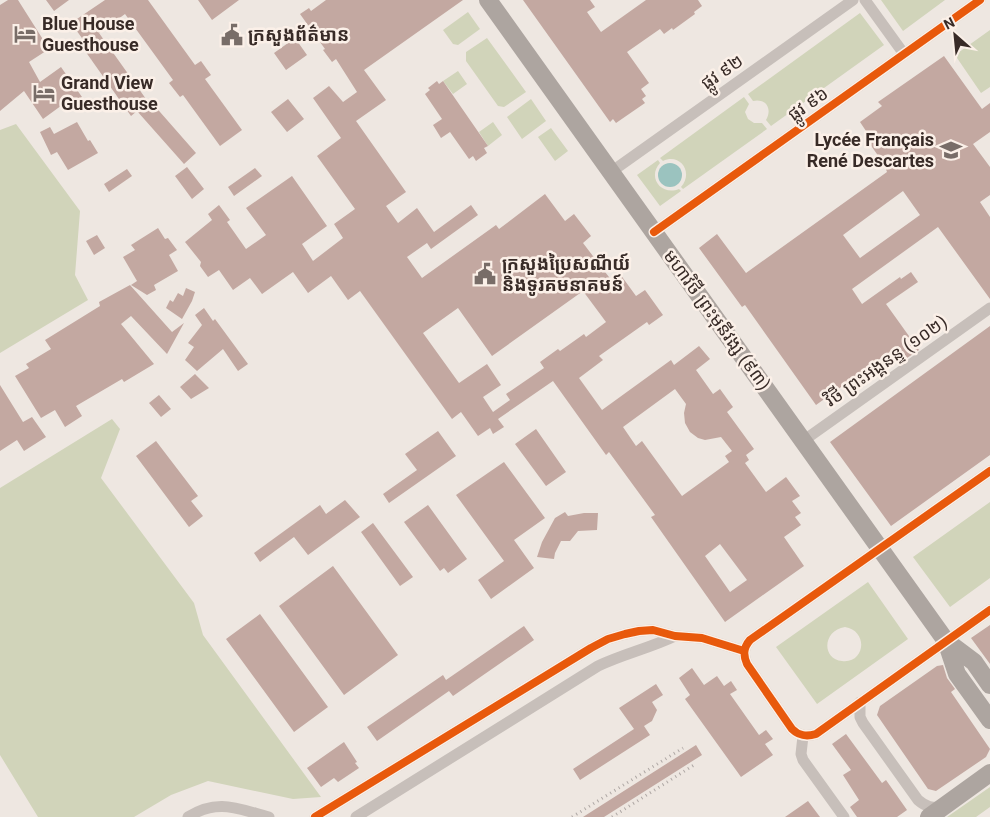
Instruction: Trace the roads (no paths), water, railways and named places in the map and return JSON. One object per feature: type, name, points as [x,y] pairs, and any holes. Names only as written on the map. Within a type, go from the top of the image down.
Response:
[{"type":"highway","name":"មហាវិថី ព្រះមុនីវង្ស (៩៣)","points":[[488,0],[946,641],[957,674],[990,720]]},
{"type":"highway","name":"មហាវិថី ព្រះមុនីវង្ស (៩៣)","points":[[946,641],[974,662],[990,685]]},
{"type":"highway","points":[[936,812],[990,773]]},
{"type":"street","name":"ផ្លូវ ៩២","points":[[611,172],[853,0]]},
{"type":"street","points":[[865,0],[904,54]]},
{"type":"street","name":"ផ្លូវ ៩៦","points":[[654,232],[980,0]]},
{"type":"street","name":"វិថី ព្រះអង្គនន្ទ (១០២)","points":[[803,441],[990,308]]},
{"type":"street","points":[[990,471],[750,640],[746,644],[744,658],[792,728],[803,736],[816,734],[990,610]]},
{"type":"street","points":[[316,817],[582,653],[608,639],[639,631],[653,630],[675,636],[702,638],[744,650]]},
{"type":"street","points":[[356,817],[425,772],[598,666],[614,658],[658,644],[675,636]]},
{"type":"street","points":[[860,702],[860,717],[863,723],[918,800],[936,812]]},
{"type":"street","points":[[803,736],[801,754],[803,760],[844,817]]},
{"type":"street","points":[[414,756],[425,772]]},
{"type":"street","points":[[188,817],[200,809],[227,806],[270,817]]},
{"type":"water","points":[[670,163],[675,164],[681,170],[681,180],[675,186],[670,187],[665,186],[659,180],[658,175],[659,170],[665,164]]},
{"type":"railway","points":[[572,817],[683,748]]},
{"type":"railway","points":[[612,817],[694,765]]},
{"type":"place","name":"Blue House Guesthouse","points":[[25,34]]},
{"type":"place","name":"ក្រសួងព័ត៌មាន","points":[[232,35]]},
{"type":"place","name":"Grand View Guesthouse","points":[[44,93]]},
{"type":"place","name":"Lycée Français René Descartes","points":[[951,150]]},
{"type":"place","name":"ក្រសួងប្រៃសណីយ៍ និងទូរគមនាគមន៍","points":[[485,274]]}]
